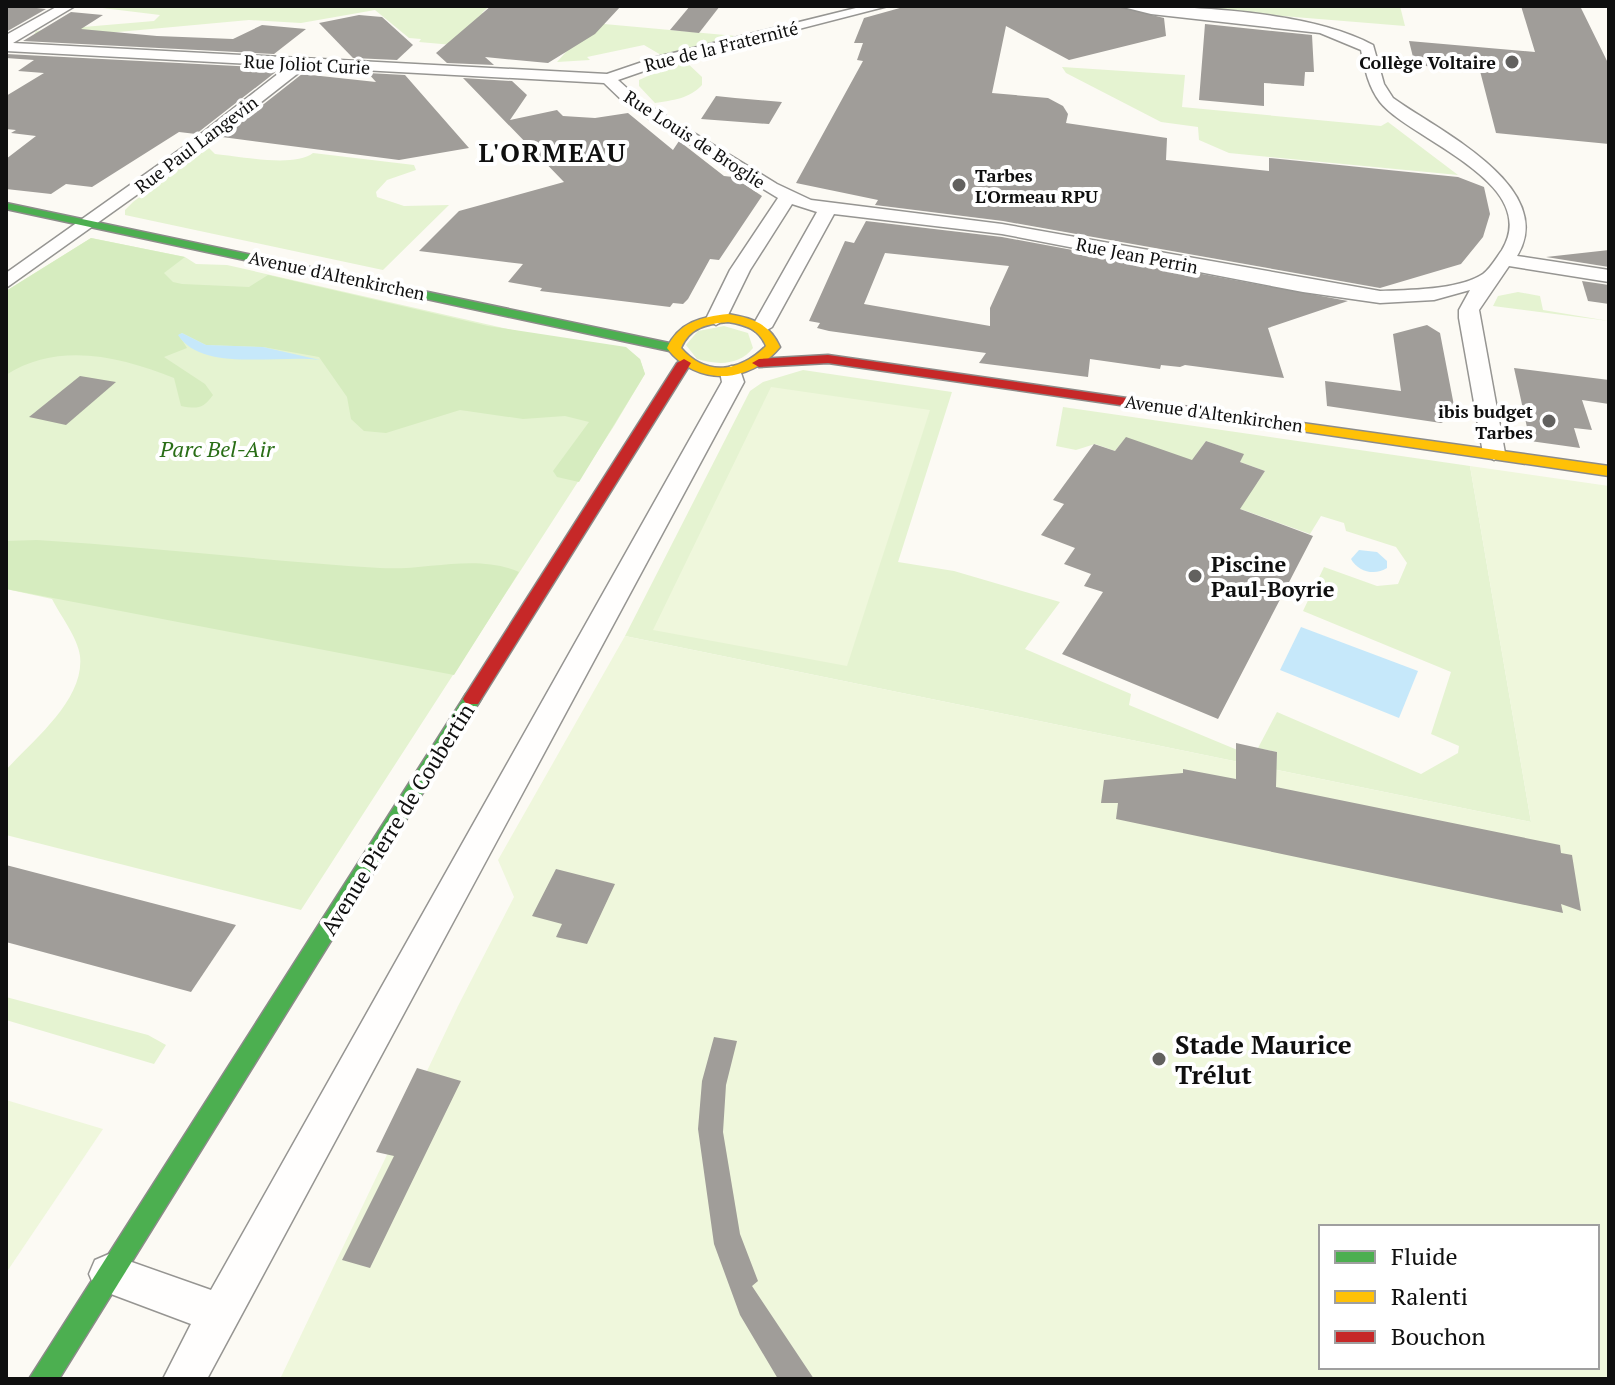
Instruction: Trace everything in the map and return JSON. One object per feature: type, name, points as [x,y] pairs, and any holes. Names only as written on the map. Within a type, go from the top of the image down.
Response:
[{"type":"street","points":[[6,41],[68,6]]},
{"type":"street","name":"Rue de la Fraternité","points":[[608,79],[662,60],[881,6]]},
{"type":"street","points":[[1126,6],[1188,16],[1314,27],[1359,40],[1368,48],[1376,84],[1387,101],[1504,184],[1519,225],[1505,258],[1486,279],[1468,312],[1494,453]]},
{"type":"street","name":"Rue Joliot Curie","points":[[6,47],[608,79]]},
{"type":"street","name":"Rue Paul Langevin","points":[[6,282],[91,223],[301,64]]},
{"type":"street","name":"Rue Louis de Broglie","points":[[608,79],[634,103],[787,198],[740,270],[716,319]]},
{"type":"street","name":"Rue Jean Perrin","points":[[787,198],[828,208],[993,228],[1356,294],[1434,294],[1486,279]]},
{"type":"street","name":"Avenue d'Altenkirchen","points":[[6,206],[584,328],[679,356],[705,371],[828,359],[1606,470]]},
{"type":"street","points":[[184,1379],[733,382],[745,367],[768,355],[767,333],[828,208]]},
{"type":"street","points":[[1505,258],[1526,265],[1609,276]]},
{"type":"street","points":[[1434,294],[1468,312]]},
{"type":"street","name":"Avenue d'Altenkirchen","points":[[584,328],[690,326],[716,319],[741,319],[828,359]]},
{"type":"street","name":"Avenue Pierre de Coubertin","points":[[43,1379],[679,356],[680,332],[690,326]]},
{"type":"street","points":[[109,1274],[220,1314]]},
{"type":"green space","points":[[86,6],[489,6],[482,13],[736,36],[661,55],[644,45],[587,57],[590,60],[557,62],[581,35],[510,50],[419,42],[421,39],[409,38],[375,10],[301,23],[249,20],[31,40],[36,31],[154,21],[160,15]]},
{"type":"green space","points":[[1172,6],[1400,6],[1405,26],[1183,8]]},
{"type":"green space","points":[[684,60],[702,77],[702,85],[692,93],[655,103],[639,86],[639,80]]},
{"type":"green space","points":[[1062,67],[1185,75],[1182,107],[1381,126],[1388,122],[1458,175],[1229,153],[1199,140],[1198,127],[1161,122],[1066,73]]},
{"type":"green space","points":[[207,146],[215,154],[266,160],[293,160],[313,153],[414,165],[416,170],[387,180],[376,192],[377,197],[404,206],[449,205],[383,270],[125,215],[125,210],[133,202]]},
{"type":"green space","name":"Parc Bel-Air","points":[[91,238],[185,257],[196,264],[227,265],[640,359],[645,374],[301,910],[6,835],[6,770],[66,704],[79,672],[80,656],[72,634],[52,599],[6,589],[6,291]]},
{"type":"green space","points":[[91,238],[185,257],[164,273],[173,282],[249,287],[268,275],[488,326],[626,347],[640,359],[645,374],[579,482],[557,477],[553,471],[589,422],[565,416],[523,419],[460,410],[386,433],[364,431],[351,419],[347,397],[319,357],[263,347],[206,345],[182,333],[179,335],[187,348],[164,357],[205,384],[213,395],[196,408],[181,406],[174,378],[112,359],[68,355],[47,358],[6,375],[6,291]]},
{"type":"green space","points":[[1518,292],[1540,296],[1543,310],[1609,321],[1493,306],[1498,296]]},
{"type":"green space","points":[[724,326],[748,333],[753,348],[734,361],[697,359],[686,345],[698,331]]},
{"type":"green space","points":[[803,370],[952,392],[898,562],[954,571],[1060,602],[1025,649],[1131,694],[1129,705],[1276,766],[1277,752],[1258,748],[1277,712],[1421,774],[1458,753],[1459,746],[1431,734],[1451,672],[1303,611],[1324,567],[1377,586],[1398,584],[1407,563],[1396,547],[1346,531],[1344,523],[1321,516],[1310,534],[1207,497],[1257,483],[1265,471],[1240,462],[1243,454],[1206,441],[1196,455],[1212,471],[1126,438],[1115,451],[1095,444],[1076,450],[1056,446],[1063,407],[1470,466],[1531,822],[625,636],[750,391],[763,382]]},
{"type":"green space","points":[[771,387],[930,410],[847,666],[653,630]]},
{"type":"green space","points":[[1470,466],[1609,486],[1609,1379],[280,1379],[458,1006],[514,897],[498,860],[625,636],[1531,822]]},
{"type":"green space","points":[[37,540],[380,568],[486,564],[519,572],[454,675],[6,589],[6,541]]},
{"type":"green space","points":[[6,997],[148,1035],[166,1045],[154,1064],[6,1020]]},
{"type":"green space","points":[[6,1100],[103,1129],[6,1273]]},
{"type":"water","points":[[182,333],[206,345],[263,347],[320,360],[223,358],[189,347],[178,335]]},
{"type":"water","points":[[1359,550],[1377,552],[1387,561],[1387,568],[1372,572],[1362,570],[1351,559]]},
{"type":"water","points":[[1301,627],[1418,671],[1399,718],[1280,670]]},
{"type":"building","points":[[6,6],[18,6],[46,9],[6,32]]},
{"type":"building","points":[[491,6],[621,6],[595,34],[548,63],[485,57],[494,65],[447,63],[436,53]]},
{"type":"building","points":[[690,6],[720,6],[699,33],[670,30]]},
{"type":"building","points":[[907,6],[1116,6],[1164,18],[1166,36],[1069,60],[1006,26],[992,93],[1048,98],[1063,106],[1068,114],[1066,123],[1167,138],[1166,160],[1269,171],[1269,158],[1458,177],[1484,187],[1490,214],[1483,237],[1461,264],[1380,288],[1003,221],[875,205],[878,200],[796,183],[863,61],[857,60],[863,43],[854,43],[864,18]]},
{"type":"building","points":[[1521,6],[1580,6],[1609,65],[1609,144],[1496,133],[1480,71],[1415,65],[1409,41],[1535,52]]},
{"type":"building","points":[[71,12],[103,15],[81,29],[157,36],[233,39],[262,25],[306,29],[274,54],[23,41]]},
{"type":"building","points":[[359,15],[382,17],[413,45],[397,60],[353,58],[319,23]]},
{"type":"building","points":[[1205,24],[1312,35],[1314,72],[1305,72],[1304,86],[1264,83],[1264,106],[1199,100]]},
{"type":"building","points":[[6,54],[256,67],[277,71],[196,134],[179,132],[92,187],[66,184],[51,194],[6,189],[6,159],[36,136],[11,133],[16,130],[6,129],[6,96],[44,73],[18,71],[34,60],[6,58]]},
{"type":"building","points":[[368,73],[405,75],[469,148],[399,160],[222,137],[302,74],[376,82]]},
{"type":"building","points":[[463,78],[512,81],[527,95],[510,120],[557,110],[563,116],[595,118],[628,113],[673,150],[679,141],[724,176],[733,177],[762,196],[719,260],[710,259],[688,299],[683,304],[673,303],[670,307],[540,291],[542,288],[508,282],[523,264],[419,251],[459,211],[564,182]]},
{"type":"building","points":[[716,96],[782,102],[769,124],[701,119]]},
{"type":"building","points":[[866,221],[1002,237],[1348,301],[1268,328],[1284,378],[1185,365],[1161,365],[1160,369],[1090,359],[1088,377],[979,363],[986,353],[817,328],[820,323],[809,321],[845,241],[854,243]],"holes":[[[885,253],[1009,266],[990,308],[990,326],[864,304]]]},
{"type":"building","points":[[1609,250],[1609,267],[1546,257]]},
{"type":"building","points":[[1582,281],[1609,285],[1609,304],[1588,301]]},
{"type":"building","points":[[1427,325],[1440,333],[1456,416],[1441,423],[1327,406],[1325,381],[1401,391],[1393,334]]},
{"type":"building","points":[[1514,368],[1609,380],[1609,404],[1582,400],[1592,430],[1574,428],[1580,448],[1530,441]]},
{"type":"building","points":[[80,376],[116,382],[66,425],[29,417]]},
{"type":"building","name":"Piscine Paul-Boyrie","points":[[1126,437],[1192,460],[1206,441],[1244,454],[1240,462],[1265,471],[1240,509],[1313,536],[1218,719],[1062,654],[1103,592],[1084,586],[1091,574],[1064,564],[1075,548],[1041,535],[1064,504],[1053,500],[1094,444],[1115,451]]},
{"type":"building","points":[[1236,743],[1277,752],[1276,787],[1560,845],[1561,853],[1572,855],[1581,911],[1561,904],[1563,913],[1116,819],[1118,803],[1101,803],[1104,780],[1183,773],[1183,769],[1236,779]]},
{"type":"building","points":[[6,865],[236,925],[191,992],[6,942]]},
{"type":"building","points":[[556,869],[615,884],[587,944],[556,937],[562,924],[532,916]]},
{"type":"building","points":[[714,1037],[737,1041],[726,1085],[723,1132],[740,1234],[758,1281],[752,1286],[814,1379],[778,1379],[740,1315],[714,1244],[698,1129],[702,1081]]},
{"type":"building","points":[[417,1068],[461,1081],[370,1268],[342,1260],[394,1156],[376,1152]]},
{"type":"traffic: fast","points":[[6,206],[674,348]]},
{"type":"traffic: fast","points":[[43,1379],[472,699]]},
{"type":"traffic: slow","points":[[728,318],[761,329],[773,347],[750,366],[723,373],[696,368],[674,348],[683,333],[695,324],[728,318]]},
{"type":"traffic: slow","points":[[1210,414],[1609,471]]},
{"type":"traffic: jam","points":[[759,363],[828,359],[1210,414]]},
{"type":"traffic: jam","points":[[472,699],[684,363]]},
{"type":"place","name":"Collège Voltaire","points":[[1512,62]]},
{"type":"place","name":"Tarbes L'Ormeau RPU","points":[[959,185]]},
{"type":"place","name":"ibis budget Tarbes","points":[[1549,421]]},
{"type":"place","name":"Piscine Paul-Boyrie","points":[[1195,576]]},
{"type":"place","name":"Stade Maurice Trélut","points":[[1159,1059]]},
{"type":"district","name":"L'ORMEAU","points":[[553,152]]}]
